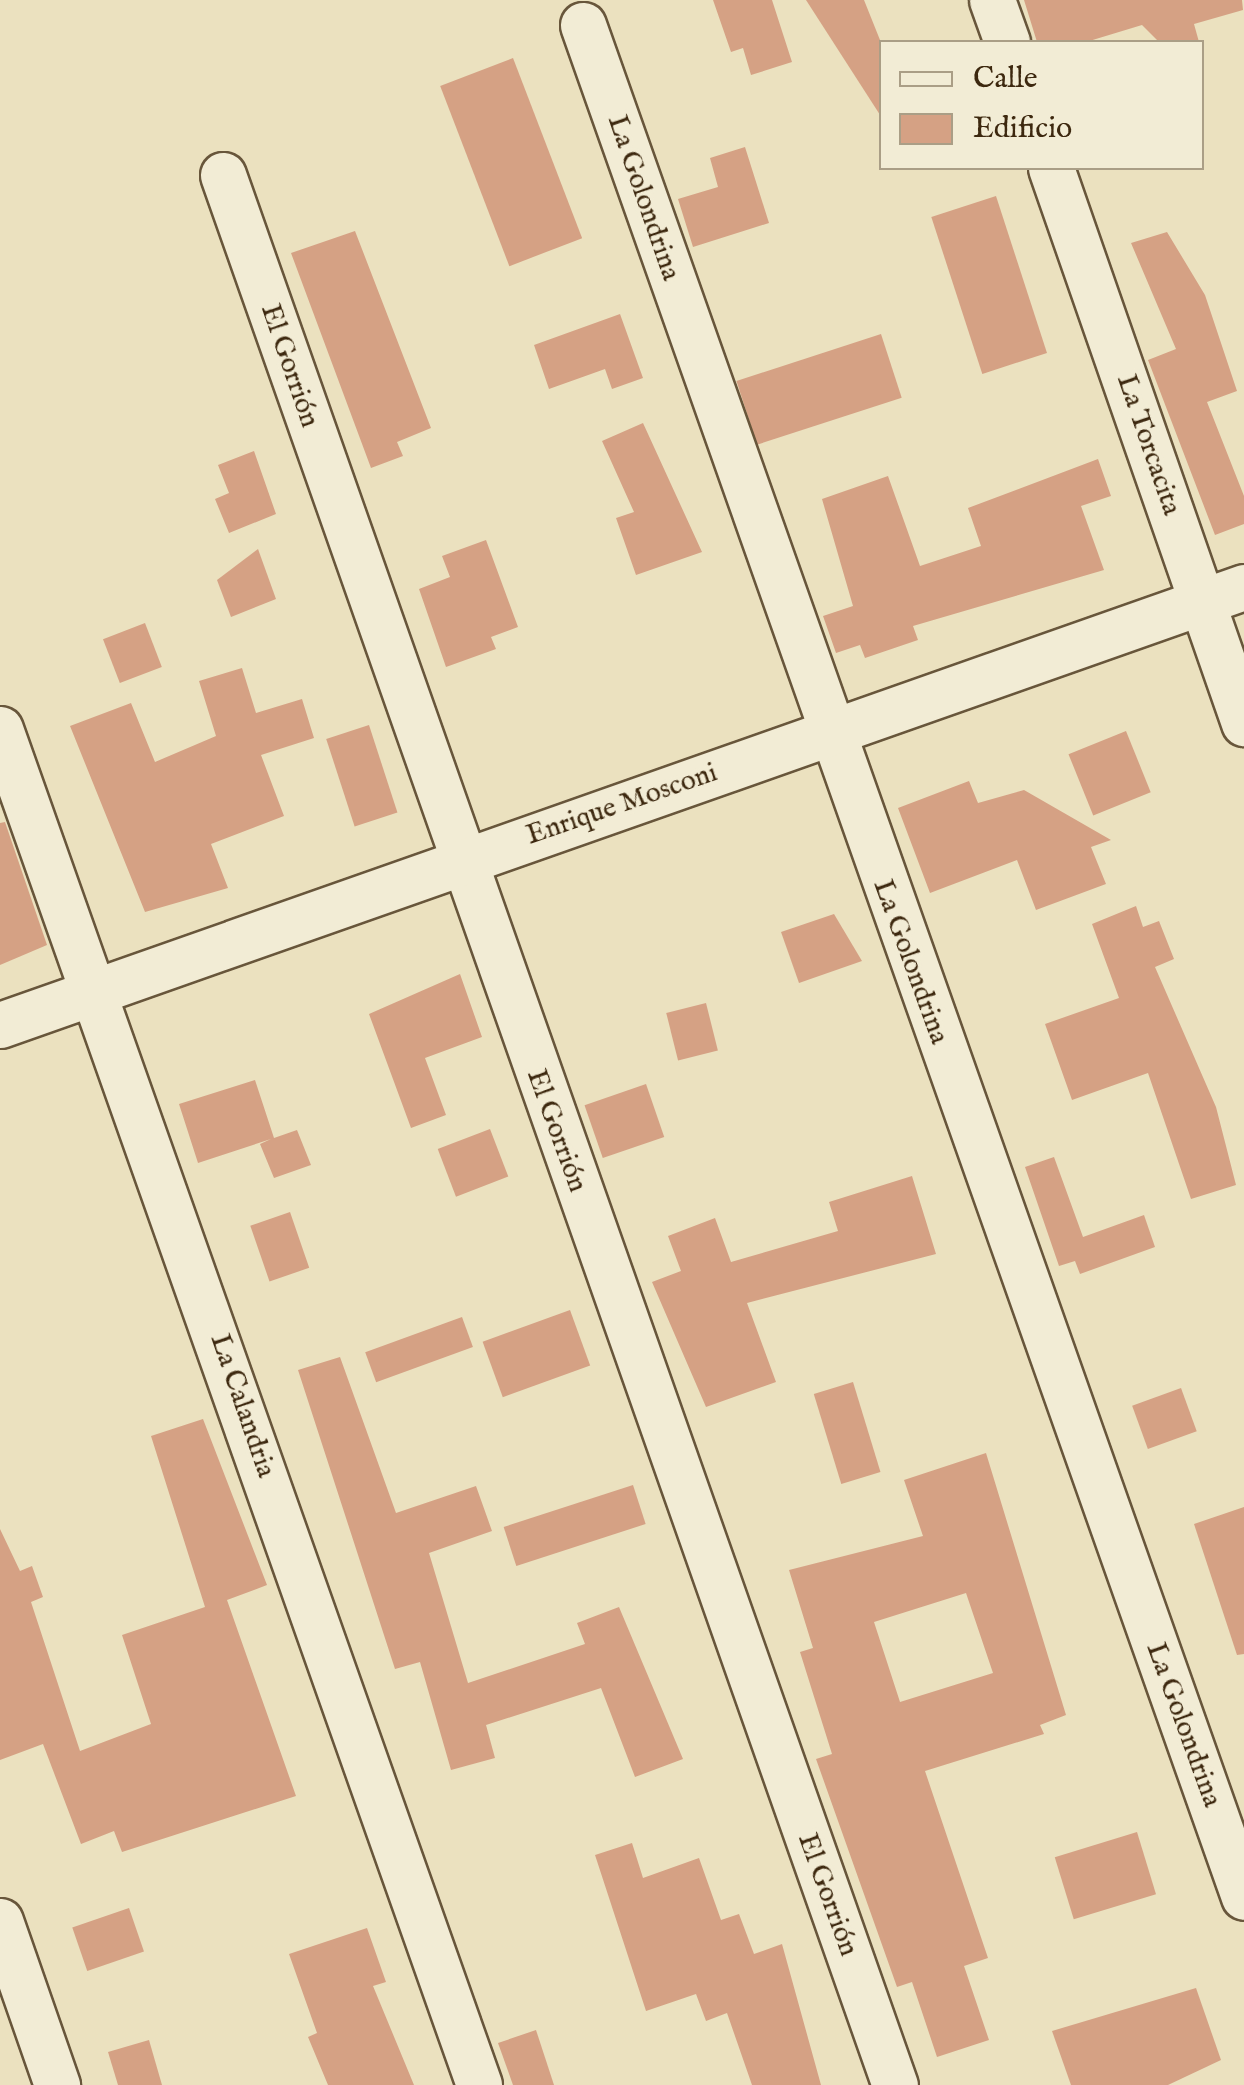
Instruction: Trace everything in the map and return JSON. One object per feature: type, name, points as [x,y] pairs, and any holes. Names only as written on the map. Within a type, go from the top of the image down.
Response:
[{"type":"street","points":[[992,0],[1006,40]]},
{"type":"street","name":"La Golondrina","points":[[584,25],[828,733],[1244,1897]]},
{"type":"street","name":"La Torcacita","points":[[1052,170],[1244,723]]},
{"type":"street","name":"El Gorrión","points":[[224,175],[460,862],[895,2085]]},
{"type":"street","name":"Enrique Mosconi","points":[[0,1024],[1244,586]]},
{"type":"street","name":"La Calandria","points":[[0,729],[96,990],[479,2085]]},
{"type":"street","points":[[0,1921],[57,2085]]},
{"type":"building","points":[[713,0],[772,0],[792,62],[751,75],[743,48],[731,52]]},
{"type":"building","points":[[806,0],[864,0],[880,40],[879,113]]},
{"type":"building","points":[[1024,0],[1242,0],[1243,10],[1194,24],[1198,40],[1157,40],[1142,25],[1093,40],[1036,40]]},
{"type":"building","points":[[513,58],[582,238],[509,266],[440,86]]},
{"type":"building","points":[[745,147],[769,223],[693,247],[678,199],[718,187],[710,158]]},
{"type":"building","points":[[996,196],[1047,353],[982,374],[931,217]]},
{"type":"building","points":[[355,231],[431,428],[397,442],[403,456],[371,468],[291,253]]},
{"type":"building","points":[[1167,232],[1205,295],[1237,391],[1207,402],[1244,496],[1244,524],[1215,535],[1148,360],[1176,349],[1131,243]]},
{"type":"building","points":[[620,314],[643,378],[612,389],[605,369],[549,389],[534,345]]},
{"type":"building","points":[[881,334],[902,398],[757,445],[736,381]]},
{"type":"building","points":[[643,423],[702,552],[636,575],[616,518],[634,512],[602,441]]},
{"type":"building","points":[[254,451],[276,514],[229,533],[215,499],[229,493],[218,465]]},
{"type":"building","points":[[1098,459],[1111,496],[1081,506],[1104,570],[913,626],[918,640],[865,658],[860,645],[836,653],[823,616],[853,606],[822,499],[888,476],[920,566],[981,546],[968,508]]},
{"type":"building","points":[[486,540],[518,627],[491,637],[496,649],[446,667],[419,589],[450,577],[442,556]]},
{"type":"building","points":[[258,549],[276,599],[231,617],[217,580]]},
{"type":"building","points":[[145,623],[162,667],[120,683],[103,639]]},
{"type":"building","points":[[242,668],[256,713],[302,699],[314,738],[261,755],[284,816],[211,844],[228,888],[145,912],[70,726],[131,703],[155,762],[216,736],[199,681]]},
{"type":"building","points":[[369,725],[397,812],[355,826],[326,739]]},
{"type":"building","points":[[1126,731],[1151,792],[1093,815],[1069,754]]},
{"type":"building","points":[[969,781],[978,803],[1024,790],[1111,840],[1091,847],[1106,884],[1036,910],[1017,860],[930,893],[898,808]]},
{"type":"building","points":[[5,822],[47,945],[0,965],[0,823]]},
{"type":"building","points":[[1136,906],[1143,927],[1159,921],[1174,959],[1155,967],[1216,1107],[1236,1185],[1191,1199],[1148,1073],[1072,1100],[1045,1024],[1119,998],[1092,924]]},
{"type":"building","points":[[834,914],[862,961],[799,983],[781,932]]},
{"type":"building","points":[[460,974],[482,1037],[425,1058],[446,1115],[411,1128],[369,1014]]},
{"type":"building","points":[[706,1003],[718,1051],[678,1060],[666,1013]]},
{"type":"building","points":[[255,1080],[274,1138],[297,1130],[311,1165],[274,1178],[260,1144],[271,1139],[198,1163],[179,1104]]},
{"type":"building","points":[[646,1084],[664,1137],[603,1158],[585,1105]]},
{"type":"building","points":[[490,1129],[508,1177],[456,1197],[438,1149]]},
{"type":"building","points":[[1054,1157],[1083,1237],[1144,1215],[1155,1247],[1080,1274],[1075,1261],[1059,1266],[1025,1167]]},
{"type":"building","points":[[912,1176],[936,1254],[747,1303],[776,1382],[706,1407],[652,1282],[681,1271],[668,1236],[715,1218],[731,1262],[838,1231],[829,1202]]},
{"type":"building","points":[[290,1212],[309,1268],[269,1281],[250,1226]]},
{"type":"building","points":[[570,1310],[590,1365],[503,1397],[483,1342]]},
{"type":"building","points":[[462,1317],[473,1347],[376,1382],[365,1352]]},
{"type":"building","points":[[340,1357],[396,1513],[476,1486],[492,1531],[429,1553],[468,1683],[585,1644],[577,1623],[619,1607],[683,1759],[635,1777],[601,1688],[486,1725],[495,1758],[451,1770],[420,1662],[395,1669],[298,1370]]},
{"type":"building","points":[[853,1382],[880,1472],[841,1484],[814,1394]]},
{"type":"building","points":[[1181,1388],[1197,1431],[1148,1449],[1132,1406]]},
{"type":"building","points":[[203,1419],[267,1585],[227,1600],[296,1796],[122,1852],[114,1831],[81,1844],[43,1744],[0,1760],[0,1529],[20,1571],[32,1566],[43,1597],[31,1602],[80,1751],[151,1724],[122,1635],[205,1607],[151,1436]]},
{"type":"building","points":[[986,1453],[1066,1715],[1040,1725],[1044,1734],[925,1771],[988,1958],[964,1966],[989,2040],[937,2057],[912,1982],[897,1987],[816,1759],[832,1754],[800,1652],[813,1648],[789,1570],[923,1536],[904,1480]],"holes":[[[966,1593],[993,1673],[900,1702],[874,1622]]]},
{"type":"building","points":[[633,1485],[646,1524],[516,1566],[504,1527]]},
{"type":"building","points":[[1244,1507],[1244,1654],[1237,1655],[1194,1524]]},
{"type":"building","points":[[1137,1832],[1156,1894],[1074,1919],[1055,1857]]},
{"type":"building","points":[[632,1843],[643,1878],[699,1858],[721,1920],[739,1914],[754,1954],[782,1944],[821,2085],[752,2085],[727,2013],[706,2021],[696,1994],[646,2011],[595,1855]]},
{"type":"building","points":[[129,1908],[144,1951],[87,1971],[72,1928]]},
{"type":"building","points":[[367,1928],[386,1982],[373,1986],[414,2085],[328,2085],[308,2037],[317,2033],[289,1954]]},
{"type":"building","points":[[1196,1988],[1221,2060],[1168,2085],[1071,2085],[1052,2031]]},
{"type":"building","points":[[536,2030],[554,2085],[513,2085],[498,2043]]},
{"type":"building","points":[[149,2040],[162,2085],[118,2085],[108,2052]]}]
